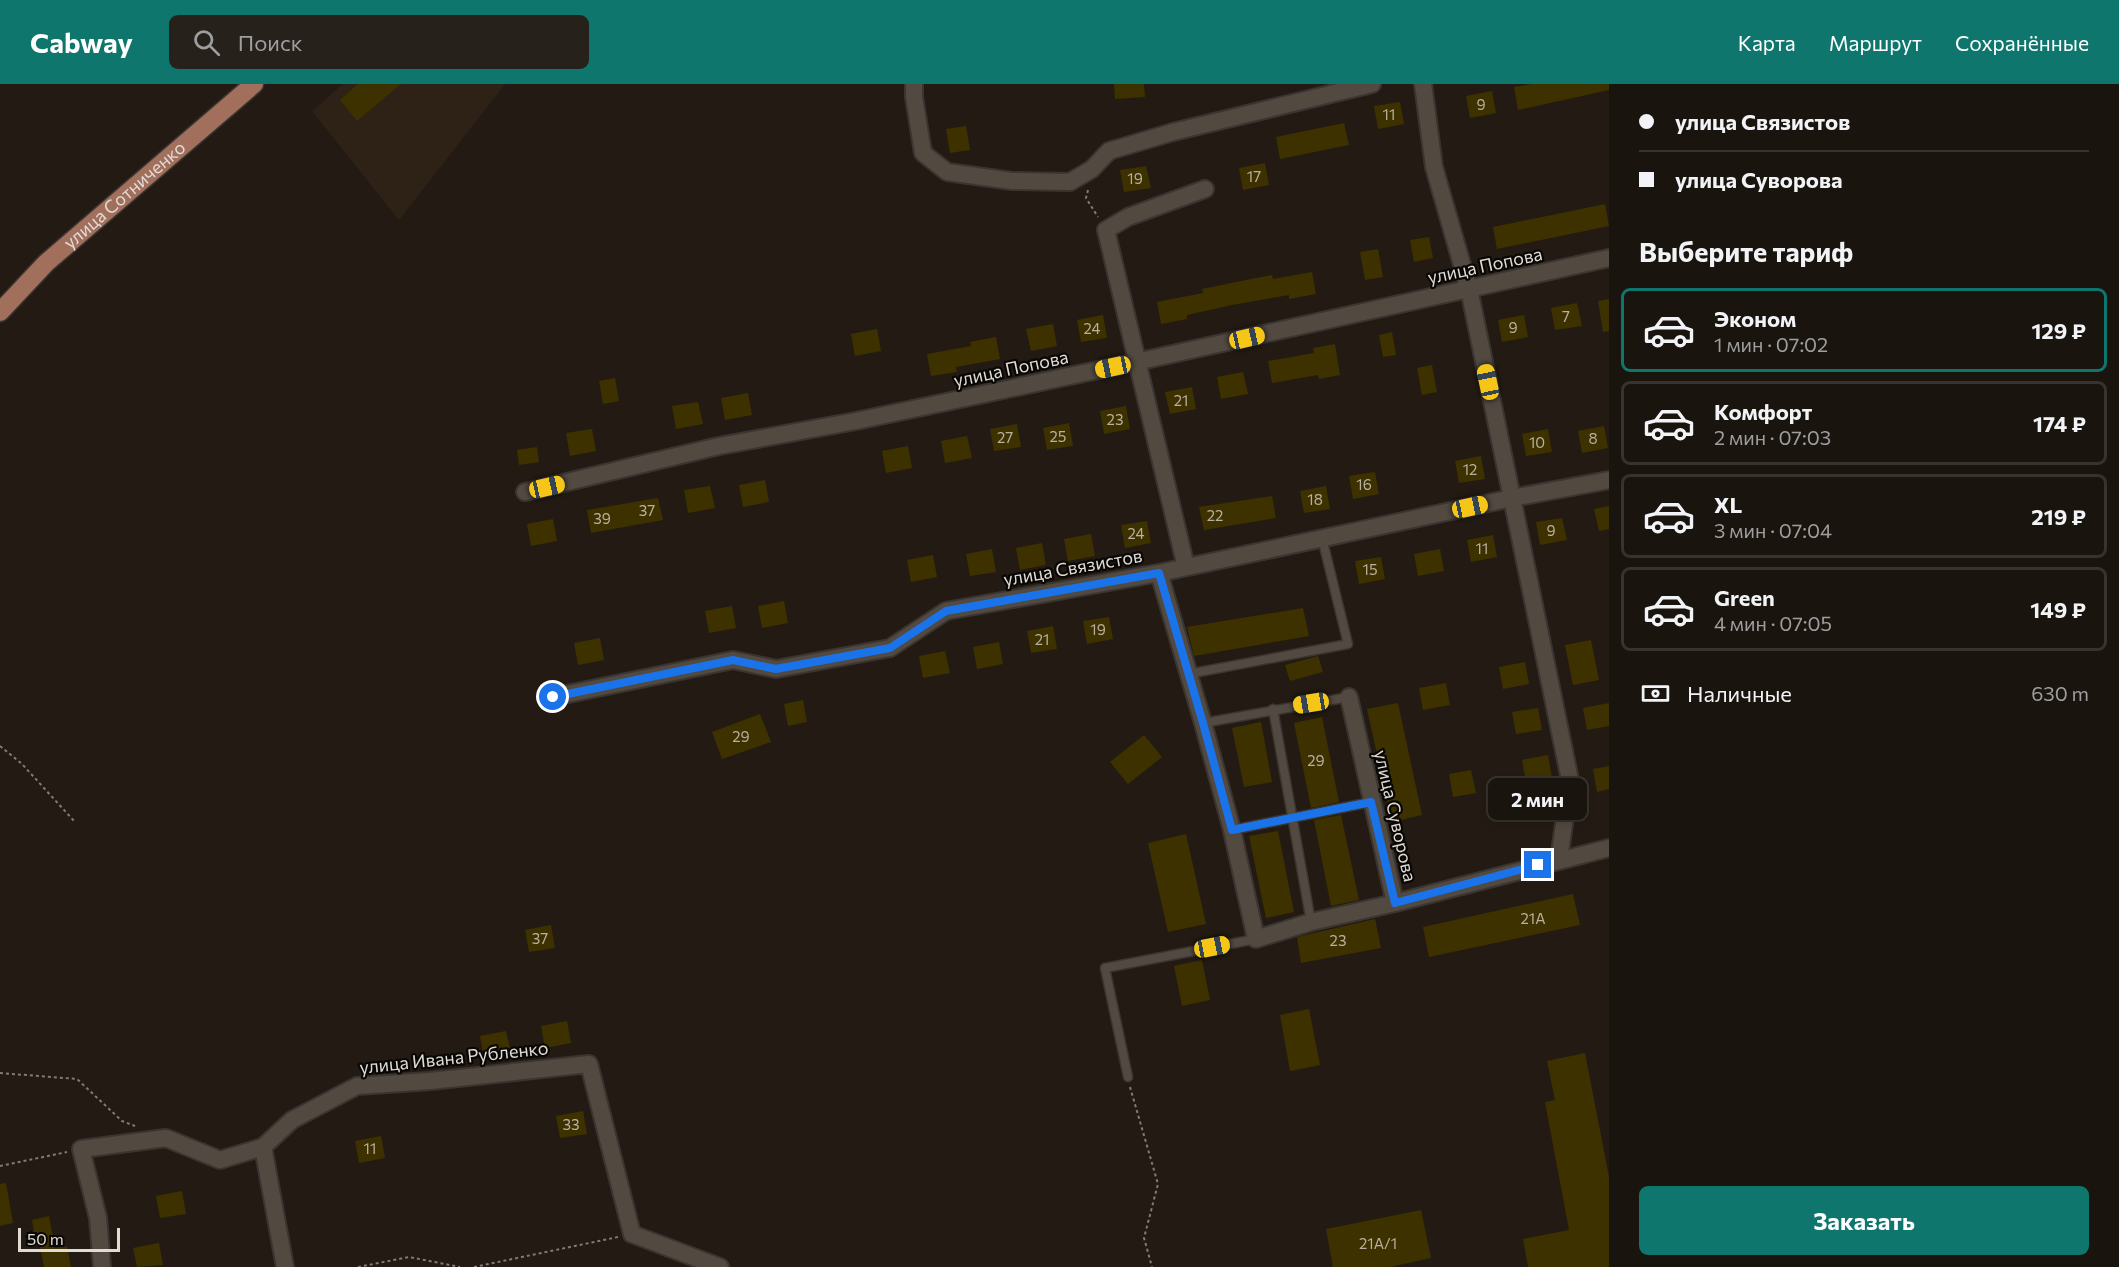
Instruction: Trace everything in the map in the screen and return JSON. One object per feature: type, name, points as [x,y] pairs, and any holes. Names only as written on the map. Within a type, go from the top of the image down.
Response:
[{"type":"main road","name":"улица Сотниченко","points":[[0,312],[55,256],[254,84]]},
{"type":"street","points":[[914,84],[924,153],[947,172],[1012,181],[1070,182],[1092,169],[1109,151],[1173,132],[1372,84]]},
{"type":"street","points":[[1423,84],[1434,167],[1469,289],[1570,780],[1559,860]]},
{"type":"street","points":[[1186,567],[1106,230],[1128,217],[1205,189]]},
{"type":"street","name":"улица Попова","points":[[525,492],[719,446],[856,421],[1136,362],[1609,258]]},
{"type":"street","name":"улица Связистов","points":[[553,697],[733,660],[776,669],[890,648],[946,611],[1159,573],[1512,498],[1609,480]]},
{"type":"street","points":[[1159,573],[1232,830],[1256,939],[1311,922],[1395,903]]},
{"type":"street","name":"улица Суворова","points":[[1349,697],[1395,903],[1609,848]]},
{"type":"street","name":"улица Ивана Рубленко","points":[[166,1138],[220,1160],[263,1146],[292,1120],[357,1086],[430,1081],[589,1064],[632,1234]]},
{"type":"street","points":[[102,1267],[98,1218],[81,1149],[166,1138]]},
{"type":"street","points":[[263,1146],[285,1267]]},
{"type":"street","points":[[632,1234],[720,1267]]},
{"type":"lane","points":[[1188,674],[1348,644],[1322,538]]},
{"type":"lane","points":[[1203,723],[1349,697]]},
{"type":"lane","points":[[1273,709],[1311,922]]},
{"type":"lane","points":[[1232,830],[1371,802]]},
{"type":"lane","points":[[1128,1077],[1105,968],[1256,939]]},
{"type":"path","points":[[1092,169],[1086,198],[1106,230]]},
{"type":"path","points":[[0,746],[22,764],[75,822]]},
{"type":"path","points":[[0,1073],[77,1079],[123,1121],[166,1138]]},
{"type":"path","points":[[1128,1077],[1158,1184],[1144,1238],[1152,1267]]},
{"type":"path","points":[[0,1166],[81,1149]]},
{"type":"path","points":[[474,1267],[632,1234]]},
{"type":"path","points":[[358,1267],[409,1257],[460,1267]]},
{"type":"shaded area","points":[[343,84],[505,84],[399,220],[312,111]]},
{"type":"building","points":[[358,84],[401,84],[357,121],[340,100]]},
{"type":"building","points":[[1114,84],[1144,84],[1145,97],[1115,99]]},
{"type":"building","points":[[1532,84],[1609,84],[1609,90],[1518,110],[1514,87]]},
{"type":"building","points":[[1492,91],[1496,113],[1470,118],[1466,96]]},
{"type":"building","points":[[1400,102],[1404,124],[1378,129],[1374,106]]},
{"type":"building","points":[[1344,123],[1349,145],[1280,159],[1276,137]]},
{"type":"building","points":[[966,126],[970,150],[950,153],[946,129]]},
{"type":"building","points":[[1265,163],[1269,185],[1243,190],[1239,168]]},
{"type":"building","points":[[1146,166],[1151,188],[1124,192],[1120,170]]},
{"type":"building","points":[[1605,204],[1609,226],[1497,249],[1493,227]]},
{"type":"building","points":[[1429,237],[1433,258],[1414,262],[1410,240]]},
{"type":"building","points":[[1378,249],[1383,277],[1365,280],[1360,252]]},
{"type":"building","points":[[1312,272],[1316,294],[1289,299],[1289,295],[1232,305],[1187,315],[1187,319],[1161,324],[1157,302],[1203,293],[1202,289],[1246,280],[1272,275],[1273,279]]},
{"type":"building","points":[[1609,299],[1609,331],[1603,332],[1598,301]]},
{"type":"building","points":[[1577,303],[1582,326],[1555,330],[1551,308]]},
{"type":"building","points":[[1103,315],[1107,338],[1081,342],[1077,320]]},
{"type":"building","points":[[1524,315],[1528,337],[1502,342],[1498,320]]},
{"type":"building","points":[[1053,324],[1057,346],[1031,351],[1026,329]]},
{"type":"building","points":[[877,329],[881,351],[855,356],[851,334]]},
{"type":"building","points":[[1392,332],[1396,355],[1383,357],[1379,335]]},
{"type":"building","points":[[996,337],[1000,359],[956,367],[957,372],[931,376],[927,354],[971,346],[970,342]]},
{"type":"building","points":[[1335,344],[1340,375],[1319,379],[1318,375],[1272,383],[1268,361],[1314,353],[1313,348]]},
{"type":"building","points":[[1432,365],[1437,392],[1422,395],[1417,368]]},
{"type":"building","points":[[1243,372],[1248,394],[1221,399],[1217,377]]},
{"type":"building","points":[[615,378],[619,401],[603,404],[599,381]]},
{"type":"building","points":[[1192,387],[1196,409],[1170,414],[1165,392]]},
{"type":"building","points":[[748,393],[752,415],[725,420],[721,398]]},
{"type":"building","points":[[698,402],[703,424],[676,429],[672,406]]},
{"type":"building","points":[[1126,406],[1130,429],[1104,434],[1100,411]]},
{"type":"building","points":[[1069,423],[1073,446],[1047,450],[1043,428]]},
{"type":"building","points":[[1017,424],[1021,447],[994,451],[990,429]]},
{"type":"building","points":[[1604,426],[1608,448],[1582,453],[1578,431]]},
{"type":"building","points":[[592,429],[596,451],[570,456],[566,433]]},
{"type":"building","points":[[1548,429],[1552,452],[1526,456],[1522,434]]},
{"type":"building","points":[[967,436],[972,458],[945,463],[941,441]]},
{"type":"building","points":[[908,446],[912,468],[886,473],[882,451]]},
{"type":"building","points":[[537,447],[539,462],[519,465],[517,450]]},
{"type":"building","points":[[1481,456],[1485,479],[1459,483],[1455,461]]},
{"type":"building","points":[[1375,472],[1379,494],[1353,499],[1349,476]]},
{"type":"building","points":[[765,480],[769,502],[743,507],[739,485]]},
{"type":"building","points":[[710,486],[715,508],[688,513],[684,490]]},
{"type":"building","points":[[1326,486],[1330,509],[1304,513],[1300,491]]},
{"type":"building","points":[[1272,496],[1276,518],[1204,530],[1199,507]]},
{"type":"building","points":[[658,498],[663,520],[591,533],[587,510]]},
{"type":"building","points":[[1609,506],[1609,529],[1599,531],[1594,509]]},
{"type":"building","points":[[1562,518],[1567,540],[1540,545],[1536,522]]},
{"type":"building","points":[[553,519],[557,541],[531,546],[527,524]]},
{"type":"building","points":[[1147,521],[1151,543],[1125,548],[1121,525]]},
{"type":"building","points":[[1091,534],[1095,556],[1068,561],[1064,539]]},
{"type":"building","points":[[1493,535],[1497,557],[1471,562],[1467,540]]},
{"type":"building","points":[[1042,543],[1046,565],[1020,570],[1016,548]]},
{"type":"building","points":[[992,549],[996,572],[970,576],[966,554]]},
{"type":"building","points":[[1440,549],[1444,571],[1418,576],[1414,554]]},
{"type":"building","points":[[933,555],[937,577],[911,582],[907,560]]},
{"type":"building","points":[[1381,557],[1385,579],[1359,584],[1355,561]]},
{"type":"building","points":[[784,601],[788,623],[762,628],[758,606]]},
{"type":"building","points":[[732,606],[736,628],[709,633],[705,611]]},
{"type":"building","points":[[1303,608],[1309,636],[1194,656],[1187,627]]},
{"type":"building","points":[[1109,617],[1113,639],[1087,644],[1083,621]]},
{"type":"building","points":[[1053,626],[1057,649],[1031,653],[1027,631]]},
{"type":"building","points":[[600,638],[604,660],[578,665],[574,643]]},
{"type":"building","points":[[1591,640],[1599,680],[1573,685],[1565,645]]},
{"type":"building","points":[[999,642],[1003,664],[977,669],[973,647]]},
{"type":"building","points":[[945,651],[950,673],[923,678],[919,656]]},
{"type":"building","points":[[1318,656],[1323,672],[1290,681],[1285,665]]},
{"type":"building","points":[[1525,662],[1529,684],[1503,689],[1499,667]]},
{"type":"building","points":[[1446,683],[1450,705],[1423,710],[1419,688]]},
{"type":"building","points":[[803,700],[807,722],[788,726],[784,704]]},
{"type":"building","points":[[1398,703],[1422,815],[1392,822],[1367,709]]},
{"type":"building","points":[[1609,703],[1609,726],[1587,730],[1583,708]]},
{"type":"building","points":[[1538,708],[1542,730],[1516,734],[1512,712]]},
{"type":"building","points":[[760,714],[771,742],[722,759],[712,732]]},
{"type":"building","points":[[1322,717],[1339,802],[1311,808],[1294,723]]},
{"type":"building","points":[[1261,722],[1272,782],[1244,787],[1232,728]]},
{"type":"building","points":[[1144,735],[1162,757],[1128,784],[1110,762]]},
{"type":"building","points":[[1548,755],[1552,778],[1526,782],[1522,760]]},
{"type":"building","points":[[1609,766],[1609,789],[1597,792],[1593,769]]},
{"type":"building","points":[[1471,770],[1476,793],[1453,797],[1449,774]]},
{"type":"building","points":[[1341,815],[1359,900],[1331,906],[1314,820]]},
{"type":"building","points":[[1278,831],[1294,912],[1266,918],[1249,836]]},
{"type":"building","points":[[1186,834],[1206,924],[1168,932],[1148,843]]},
{"type":"building","points":[[1573,894],[1580,925],[1429,957],[1423,927]]},
{"type":"building","points":[[1375,919],[1381,948],[1301,963],[1297,937]]},
{"type":"building","points":[[551,925],[555,948],[529,952],[525,930]]},
{"type":"building","points":[[1202,960],[1210,1000],[1182,1006],[1174,966]]},
{"type":"building","points":[[1309,1009],[1320,1065],[1290,1071],[1280,1015]]},
{"type":"building","points":[[567,1021],[571,1043],[545,1048],[541,1026]]},
{"type":"building","points":[[506,1031],[511,1053],[484,1058],[480,1036]]},
{"type":"building","points":[[1585,1053],[1609,1177],[1609,1267],[1528,1267],[1523,1239],[1569,1230],[1545,1102],[1555,1100],[1547,1061]]},
{"type":"building","points":[[583,1111],[587,1134],[560,1138],[556,1116]]},
{"type":"building","points":[[381,1136],[385,1158],[359,1163],[355,1141]]},
{"type":"building","points":[[6,1183],[13,1223],[0,1226],[0,1184]]},
{"type":"building","points":[[182,1191],[186,1214],[160,1218],[156,1196]]},
{"type":"building","points":[[1421,1210],[1431,1258],[1390,1267],[1333,1267],[1326,1229]]},
{"type":"building","points":[[49,1216],[55,1248],[67,1246],[71,1267],[44,1267],[37,1232],[34,1232],[32,1220]]},
{"type":"building","points":[[159,1243],[163,1265],[137,1267],[133,1248]]},
{"type":"route","points":[[553,697],[733,660],[776,669],[890,648],[946,611],[1159,573],[1232,830],[1371,802],[1395,903],[1538,865]]}]
